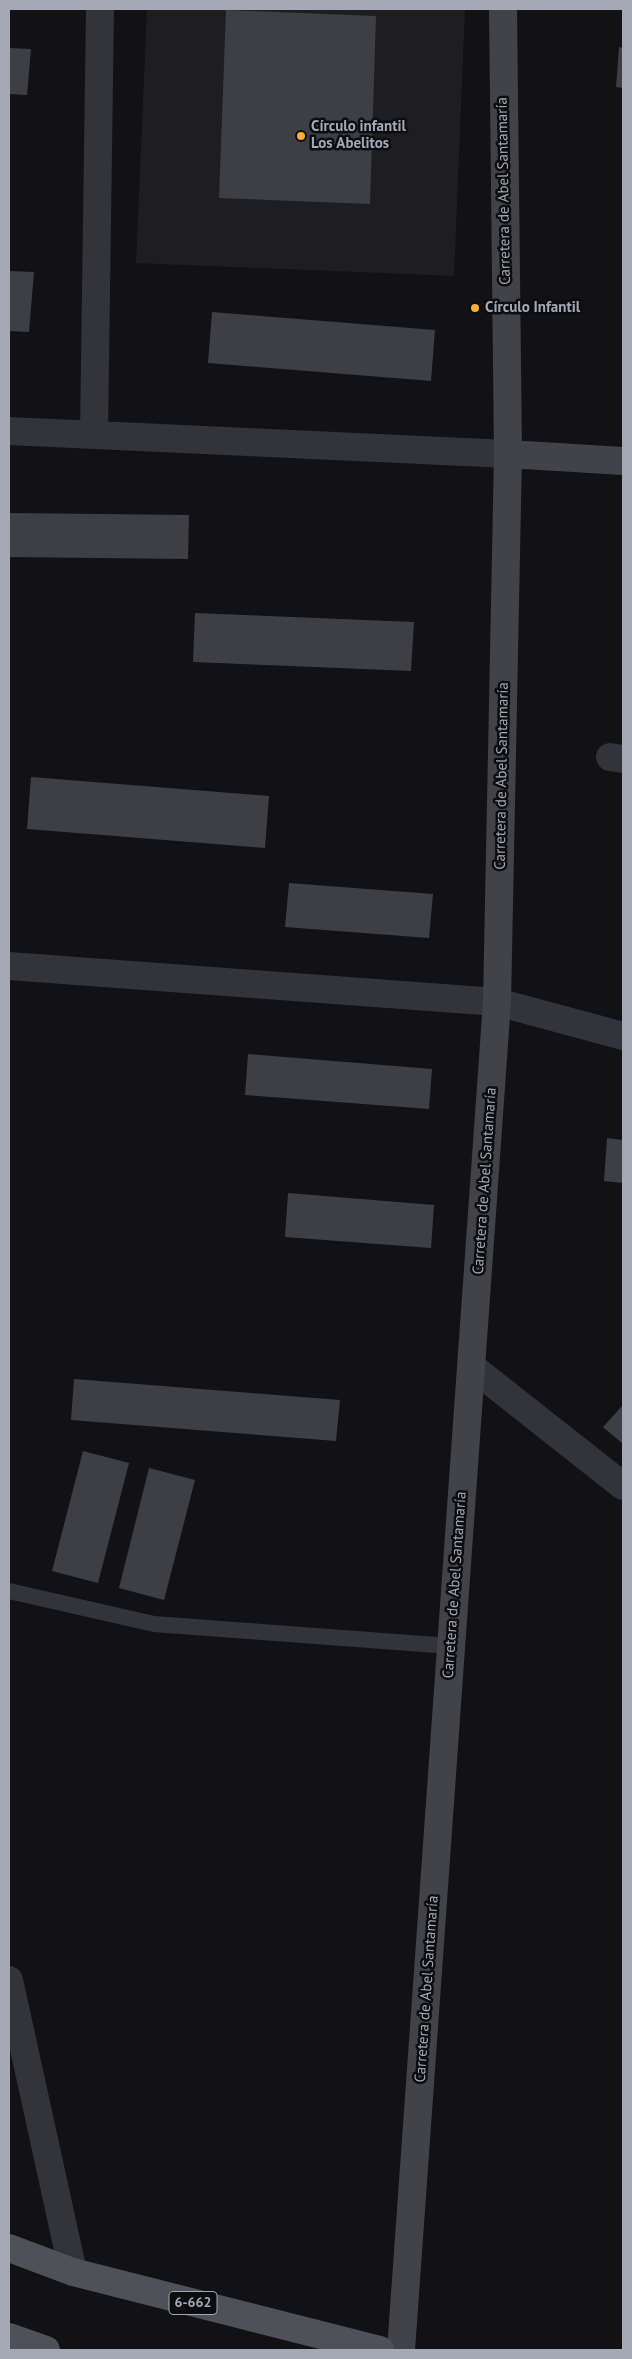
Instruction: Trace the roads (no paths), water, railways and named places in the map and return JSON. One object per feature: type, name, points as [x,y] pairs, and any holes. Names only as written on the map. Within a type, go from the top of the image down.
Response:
[{"type":"main road","name":"Carretera de Abel Santamaría","points":[[402,2350],[450,1646],[472,1367],[497,1002],[508,454],[503,9]]},
{"type":"main road","points":[[508,454],[623,461]]},
{"type":"main road","name":"6-662","points":[[9,2248],[73,2272],[380,2350]]},
{"type":"main road","points":[[9,2337],[46,2350]]},
{"type":"street","points":[[94,433],[100,9]]},
{"type":"street","points":[[9,431],[94,433],[508,454]]},
{"type":"street","points":[[9,966],[497,1002],[623,1036]]},
{"type":"street","points":[[472,1367],[623,1486]]},
{"type":"street","points":[[9,1980],[73,2272]]},
{"type":"lane","points":[[9,1592],[154,1624],[450,1646]]},
{"type":"place","name":"Círculo infantil Los Abelitos","points":[[301,136]]},
{"type":"place","name":"Círculo Infantil","points":[[475,308]]}]
